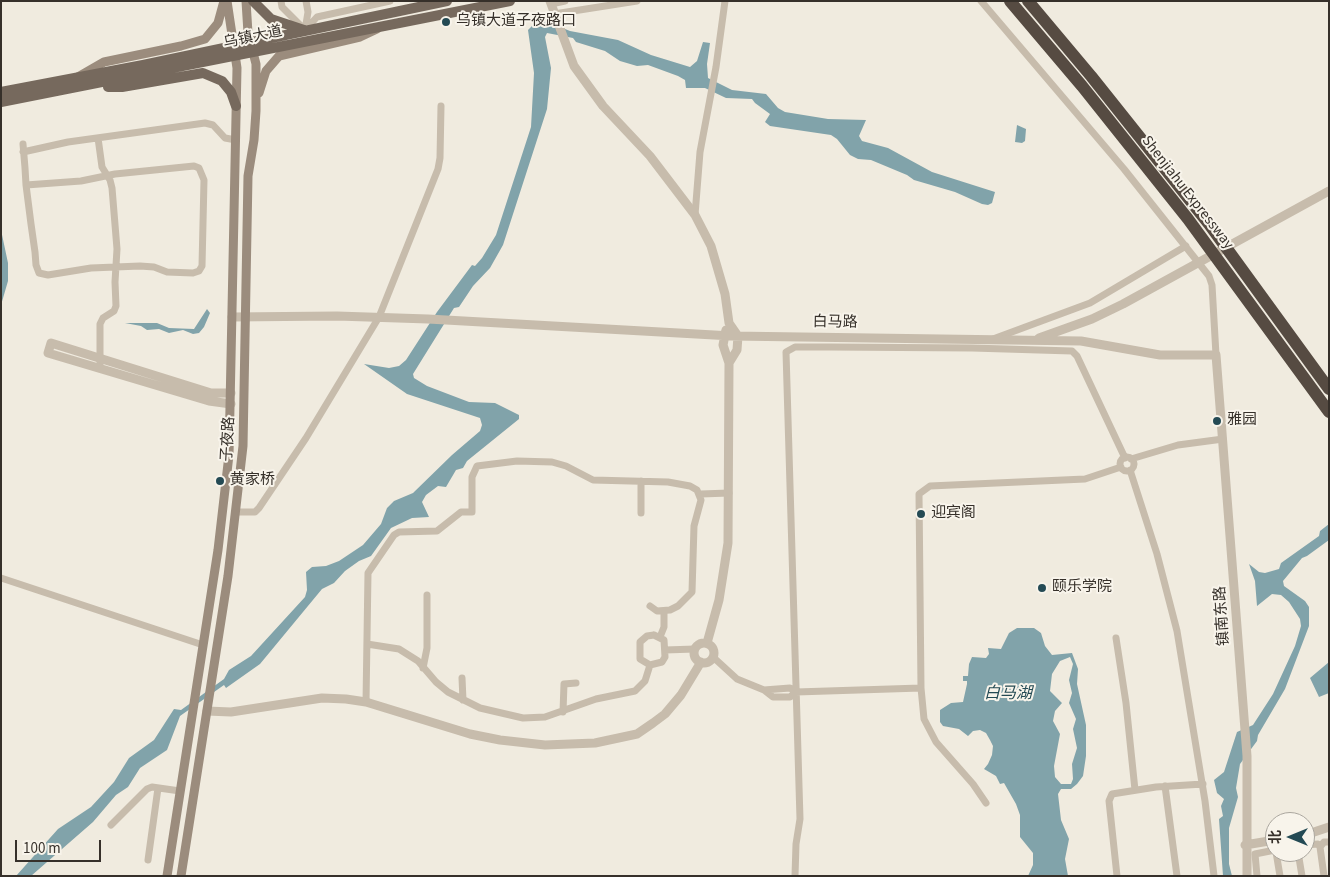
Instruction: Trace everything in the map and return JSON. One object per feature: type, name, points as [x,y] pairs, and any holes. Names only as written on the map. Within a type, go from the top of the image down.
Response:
[{"type":"highway","name":"Shenjiahu Expressway","points":[[1010,1],[1048,45],[1214,254],[1329,412]]},
{"type":"highway","name":"Shenjiahu Expressway","points":[[1028,1],[1215,232],[1329,389]]},
{"type":"main road","name":"子夜路","points":[[167,876],[225,498],[231,404],[236,57],[225,1]]},
{"type":"main road","points":[[76,78],[104,62],[205,39],[218,23],[225,1]]},
{"type":"main road","name":"子夜路","points":[[181,876],[237,512],[244,423],[248,176],[254,140],[256,111],[256,64],[250,42],[246,1]]},
{"type":"main road","points":[[253,1],[271,19],[305,30]]},
{"type":"main road","name":"乌镇大道","points":[[1,92],[234,46],[447,1]]},
{"type":"main road","name":"乌镇大道","points":[[1,102],[236,57],[510,1]]},
{"type":"main road","points":[[401,11],[404,23]]},
{"type":"main road","points":[[256,111],[266,71],[279,56],[360,37],[377,29]]},
{"type":"main road","points":[[92,85],[122,87],[203,73],[222,81],[230,92],[236,106]]},
{"type":"main road","points":[[206,626],[220,628]]},
{"type":"street","points":[[281,1],[282,8],[305,30]]},
{"type":"street","points":[[305,30],[308,12],[306,1]]},
{"type":"street","points":[[305,30],[317,17],[363,4],[390,1]]},
{"type":"street","points":[[565,1],[550,3],[574,66],[603,106],[650,156],[695,215],[711,246],[725,294],[729,322],[738,336],[737,350],[729,363]]},
{"type":"street","points":[[554,15],[637,1]]},
{"type":"street","points":[[695,215],[700,152],[716,66],[725,1]]},
{"type":"street","points":[[981,1],[1045,73],[1186,246],[1212,281],[1216,355]]},
{"type":"street","points":[[363,4],[371,17]]},
{"type":"street","points":[[237,512],[247,513],[260,508],[316,422],[379,317],[438,169],[441,106]]},
{"type":"street","points":[[24,152],[68,142],[204,123],[213,125],[225,138],[236,140]]},
{"type":"street","points":[[98,138],[102,167],[112,188],[118,249],[116,306],[114,311],[103,318],[100,324],[100,363]]},
{"type":"street","points":[[23,144],[26,184],[36,264],[39,273],[48,276],[70,270],[116,267],[154,267],[167,272],[199,271],[203,260],[202,204],[204,180],[199,168],[194,166],[107,176],[81,182],[26,184]]},
{"type":"street","points":[[1032,340],[1092,319],[1123,304],[1329,191]]},
{"type":"street","points":[[992,339],[1090,303],[1186,246]]},
{"type":"street","name":"白马路","points":[[232,317],[428,318],[738,336],[1081,341],[1160,355],[1216,355]]},
{"type":"street","points":[[707,643],[726,564],[729,493],[729,363],[723,345],[724,335],[729,322]]},
{"type":"street","points":[[50,348],[211,393],[231,393]]},
{"type":"street","points":[[795,876],[796,844],[800,819],[785,358],[790,348],[972,348],[1072,351],[1130,463],[1157,554],[1175,624],[1202,784],[1214,876]]},
{"type":"street","name":"镇南东路","points":[[1216,355],[1247,756],[1245,844],[1247,876]]},
{"type":"street","points":[[100,363],[209,400],[231,404]]},
{"type":"street","points":[[986,803],[973,784],[929,732],[924,719],[921,688],[918,508],[921,491],[930,486],[1084,479],[1121,467],[1121,461],[1130,463],[1145,460],[1148,456],[1171,447],[1223,440]]},
{"type":"street","points":[[366,702],[368,573],[370,568],[394,535],[399,532],[437,531],[461,512],[472,512],[472,477],[477,466],[517,462],[552,462],[566,466],[594,480],[680,484],[690,486],[700,494],[729,493]]},
{"type":"street","points":[[641,481],[641,513]]},
{"type":"street","points":[[650,606],[654,610],[664,612],[678,606],[692,592],[694,526],[700,494]]},
{"type":"street","points":[[1,578],[203,645]]},
{"type":"street","points":[[424,668],[427,648],[427,595]]},
{"type":"street","points":[[660,637],[664,627],[664,612]]},
{"type":"street","points":[[647,636],[660,637],[664,640],[665,650],[662,662],[650,665],[640,659],[640,642],[647,636]]},
{"type":"street","points":[[1116,638],[1126,703],[1135,790]]},
{"type":"street","points":[[665,650],[695,649],[701,643],[707,643],[714,651],[713,657],[708,662],[701,662],[696,658],[695,649]]},
{"type":"street","points":[[367,644],[382,644],[399,649],[418,661],[436,682],[463,700],[493,712],[523,718],[546,717],[596,699],[635,691],[646,681],[650,665]]},
{"type":"street","points":[[713,657],[737,679],[764,690],[773,697],[790,697],[796,692]]},
{"type":"street","points":[[207,710],[231,712],[322,698],[366,702],[470,734],[500,740],[545,745],[595,743],[637,734],[665,714],[681,694],[701,662]]},
{"type":"street","points":[[462,678],[463,700]]},
{"type":"street","points":[[563,712],[564,684],[576,684]]},
{"type":"street","points":[[780,688],[780,697]]},
{"type":"street","points":[[764,690],[790,688],[796,692],[921,688]]},
{"type":"street","points":[[1117,876],[1108,801],[1112,794],[1165,786],[1202,784]]},
{"type":"street","points":[[1165,786],[1177,876]]},
{"type":"street","points":[[148,860],[158,788]]},
{"type":"street","points":[[111,825],[147,789],[158,788],[180,791]]},
{"type":"street","points":[[1315,832],[1329,827]]},
{"type":"street","points":[[1245,844],[1265,841]]},
{"type":"street","points":[[1324,876],[1320,847],[1324,842],[1329,842]]},
{"type":"street","points":[[1315,844],[1318,844],[1320,847]]},
{"type":"street","points":[[1256,876],[1255,854],[1265,853]]},
{"type":"street","points":[[1278,862],[1280,876]]},
{"type":"street","points":[[1300,862],[1302,876]]},
{"type":"water","points":[[545,21],[570,31],[618,40],[651,55],[690,67],[697,61],[703,42],[710,43],[707,64],[708,78],[732,90],[766,94],[778,108],[785,112],[828,119],[866,120],[859,136],[862,141],[888,148],[932,172],[995,192],[992,203],[988,205],[982,204],[955,192],[914,180],[907,175],[871,160],[858,159],[850,155],[837,139],[831,135],[770,126],[765,122],[770,114],[752,99],[726,98],[705,88],[686,88],[685,80],[678,76],[648,65],[637,66],[620,61],[605,51],[576,42],[573,38],[547,33],[545,37],[551,68],[547,109],[503,245],[490,268],[473,286],[459,307],[454,308],[413,374],[414,378],[427,386],[469,402],[495,403],[519,415],[519,419],[467,461],[463,468],[456,470],[446,487],[438,486],[426,495],[422,502],[429,517],[412,518],[391,528],[371,556],[359,561],[345,571],[334,583],[322,589],[260,664],[226,688],[224,685],[180,716],[167,750],[140,768],[128,787],[116,795],[93,822],[31,876],[16,876],[58,829],[91,807],[114,782],[129,758],[154,740],[174,709],[181,710],[224,679],[229,670],[251,656],[305,597],[307,590],[306,572],[312,567],[326,566],[339,561],[363,545],[381,524],[387,508],[394,501],[413,493],[480,431],[482,425],[480,418],[407,394],[364,364],[389,368],[399,366],[406,360],[437,312],[472,265],[475,266],[482,258],[496,235],[531,127],[534,73],[528,30],[532,26]]},
{"type":"water","points":[[1017,125],[1026,129],[1025,141],[1022,143],[1015,142]]},
{"type":"water","points":[[1,230],[8,263],[8,281],[1,305]]},
{"type":"water","points":[[207,309],[210,313],[199,333],[193,334],[183,330],[169,333],[159,329],[147,330],[141,326],[125,323],[157,323],[169,328],[194,329]]},
{"type":"water","points":[[1329,524],[1329,540],[1302,558],[1283,581],[1284,586],[1305,601],[1309,607],[1309,626],[1285,689],[1258,735],[1257,741],[1240,764],[1236,788],[1238,797],[1229,828],[1229,864],[1232,876],[1223,876],[1219,819],[1223,816],[1221,806],[1224,799],[1217,793],[1214,780],[1224,772],[1237,732],[1253,725],[1273,694],[1295,646],[1301,626],[1300,619],[1289,602],[1281,595],[1272,594],[1257,606],[1255,581],[1249,564],[1259,572],[1265,573],[1279,569],[1281,563],[1319,536],[1320,531]]},
{"type":"water","name":"白马湖","points":[[1017,628],[1034,628],[1041,633],[1045,646],[1052,655],[1072,653],[1078,669],[1077,684],[1086,725],[1086,756],[1083,776],[1071,789],[1061,789],[1058,794],[1061,820],[1069,839],[1065,859],[1068,876],[1028,876],[1033,865],[1033,853],[1020,837],[1020,815],[1016,804],[1004,783],[1000,784],[996,776],[984,769],[992,755],[993,746],[986,733],[980,730],[973,731],[968,736],[959,729],[943,726],[940,722],[940,710],[951,703],[963,702],[967,681],[963,681],[963,676],[968,676],[972,657],[986,658],[989,654],[988,648],[1001,649],[1009,633]],"holes":[[[1070,657],[1073,664],[1069,680],[1072,693],[1069,703],[1076,719],[1073,729],[1077,748],[1072,764],[1073,779],[1071,784],[1061,784],[1055,777],[1054,766],[1060,734],[1053,721],[1055,711],[1062,703],[1050,691],[1052,674],[1060,661]]]},
{"type":"water","points":[[1329,662],[1329,693],[1319,697],[1310,678]]},
{"type":"place","name":"乌镇大道子夜路口","points":[[446,22]]},
{"type":"place","name":"雅园","points":[[1217,421]]},
{"type":"place","name":"黄家桥","points":[[220,481]]},
{"type":"place","name":"迎宾阁","points":[[921,514]]},
{"type":"place","name":"颐乐学院","points":[[1042,588]]}]
